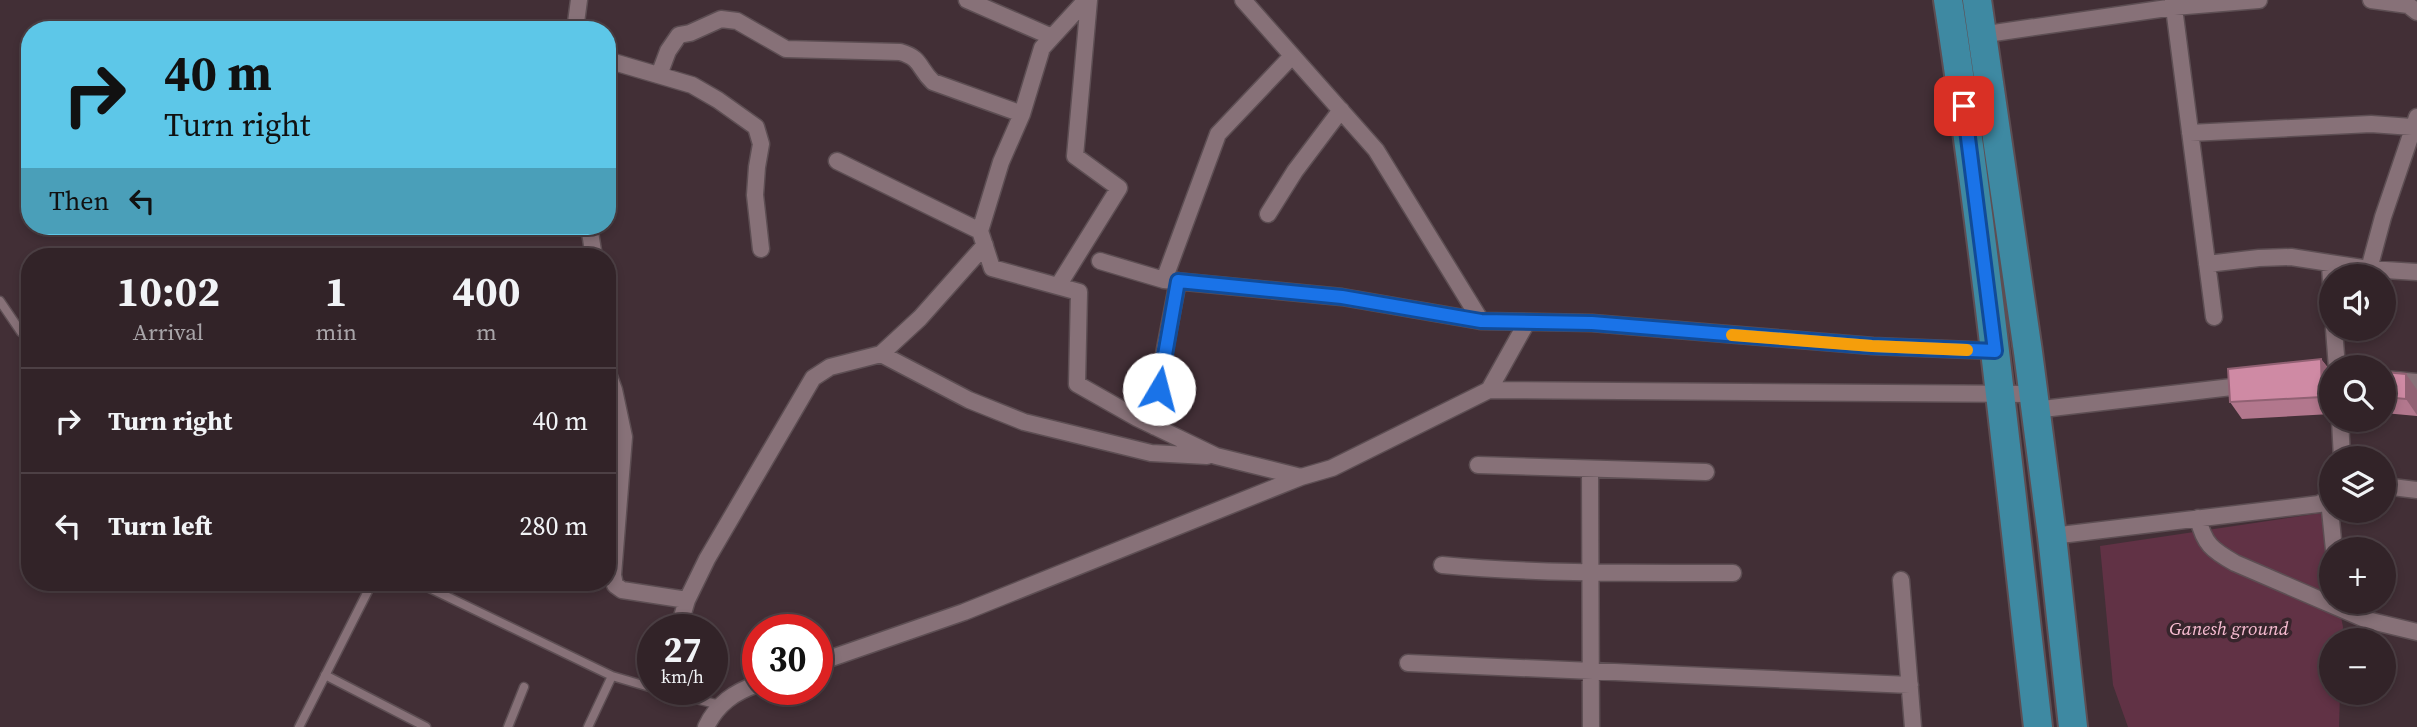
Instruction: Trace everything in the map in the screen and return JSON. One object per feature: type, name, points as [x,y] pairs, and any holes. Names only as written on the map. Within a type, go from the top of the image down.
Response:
[{"type":"highway","points":[[1948,0],[1995,351],[2038,727]]},
{"type":"highway","points":[[1976,0],[2028,352],[2073,727]]},
{"type":"street","points":[[576,21],[579,0]]},
{"type":"street","points":[[967,0],[1052,37]]},
{"type":"street","points":[[683,614],[687,600],[732,515],[813,378],[830,367],[881,355],[920,318],[982,238],[1001,162],[1022,114],[1042,48],[1087,0]]},
{"type":"street","points":[[1058,286],[1119,188],[1075,156],[1087,0]]},
{"type":"street","points":[[1243,0],[1376,150],[1481,321]]},
{"type":"street","points":[[1980,35],[2174,4],[2259,0]]},
{"type":"street","points":[[2371,0],[2412,6]]},
{"type":"street","points":[[2174,4],[2214,317]]},
{"type":"street","points":[[659,75],[667,51],[679,36],[722,19],[737,21],[786,49],[900,52],[911,55],[918,59],[933,82],[1022,114]]},
{"type":"street","points":[[1155,426],[1171,281],[1218,134],[1292,55]]},
{"type":"street","points":[[616,63],[692,85],[719,100],[756,127],[761,144],[755,195],[761,249]]},
{"type":"street","points":[[1268,214],[1295,171],[1340,110]]},
{"type":"street","points":[[2190,132],[2371,124],[2415,125],[2371,264]]},
{"type":"street","points":[[837,161],[982,238],[992,268],[1079,292],[1077,384],[1216,456]]},
{"type":"street","points":[[2207,264],[2291,257],[2336,264]]},
{"type":"street","points":[[1100,261],[1171,281],[1342,297],[1481,321],[1592,323],[1872,346],[1995,351]]},
{"type":"street","points":[[2396,271],[2417,272]]},
{"type":"street","points":[[1489,390],[1527,322]]},
{"type":"street","points":[[881,355],[969,400],[1024,422],[1151,453],[1216,456],[1301,477]]},
{"type":"street","points":[[2396,380],[2417,382]]},
{"type":"street","points":[[833,657],[964,612],[1301,477],[1332,468],[1489,390],[2000,393],[2033,402],[2266,383]]},
{"type":"street","points":[[616,399],[624,437],[616,537]]},
{"type":"street","points":[[1478,466],[1706,472]]},
{"type":"street","points":[[1590,469],[1591,727]]},
{"type":"street","points":[[2396,488],[2417,491]]},
{"type":"street","points":[[2052,536],[2319,504]]},
{"type":"street","points":[[2197,518],[2203,538],[2216,552],[2235,563],[2319,597]]},
{"type":"street","points":[[1442,565],[1590,573],[1732,573]]},
{"type":"street","points":[[1901,580],[1913,727]]},
{"type":"street","points":[[616,586],[622,590],[687,600]]},
{"type":"street","points":[[2356,614],[2367,620],[2417,632]]},
{"type":"street","points":[[1408,663],[1910,685]]},
{"type":"street","points":[[706,727],[720,705]]},
{"type":"lane","points":[[0,301],[21,331]]},
{"type":"lane","points":[[299,727],[368,591]]},
{"type":"lane","points":[[436,591],[612,676],[637,683]]},
{"type":"lane","points":[[326,675],[426,727]]},
{"type":"lane","points":[[588,727],[612,676]]},
{"type":"lane","points":[[508,727],[524,687]]},
{"type":"green space","name":"Ganesh ground","points":[[2319,513],[2319,523],[2324,523],[2326,537],[2319,537],[2319,614],[2340,614],[2343,627],[2319,628],[2319,705],[2340,705],[2339,727],[2128,727],[2113,685],[2100,546]]},
{"type":"building","points":[[2319,359],[2319,397],[2230,402],[2228,369]]},
{"type":"building","points":[[2396,373],[2406,374],[2406,399],[2396,398]]},
{"type":"slow traffic","points":[[1732,335],[1967,350]]},
{"type":"route","points":[[1159,389],[1178,281],[1342,297],[1481,321],[1592,323],[1872,346],[1995,351],[1964,106]]}]
